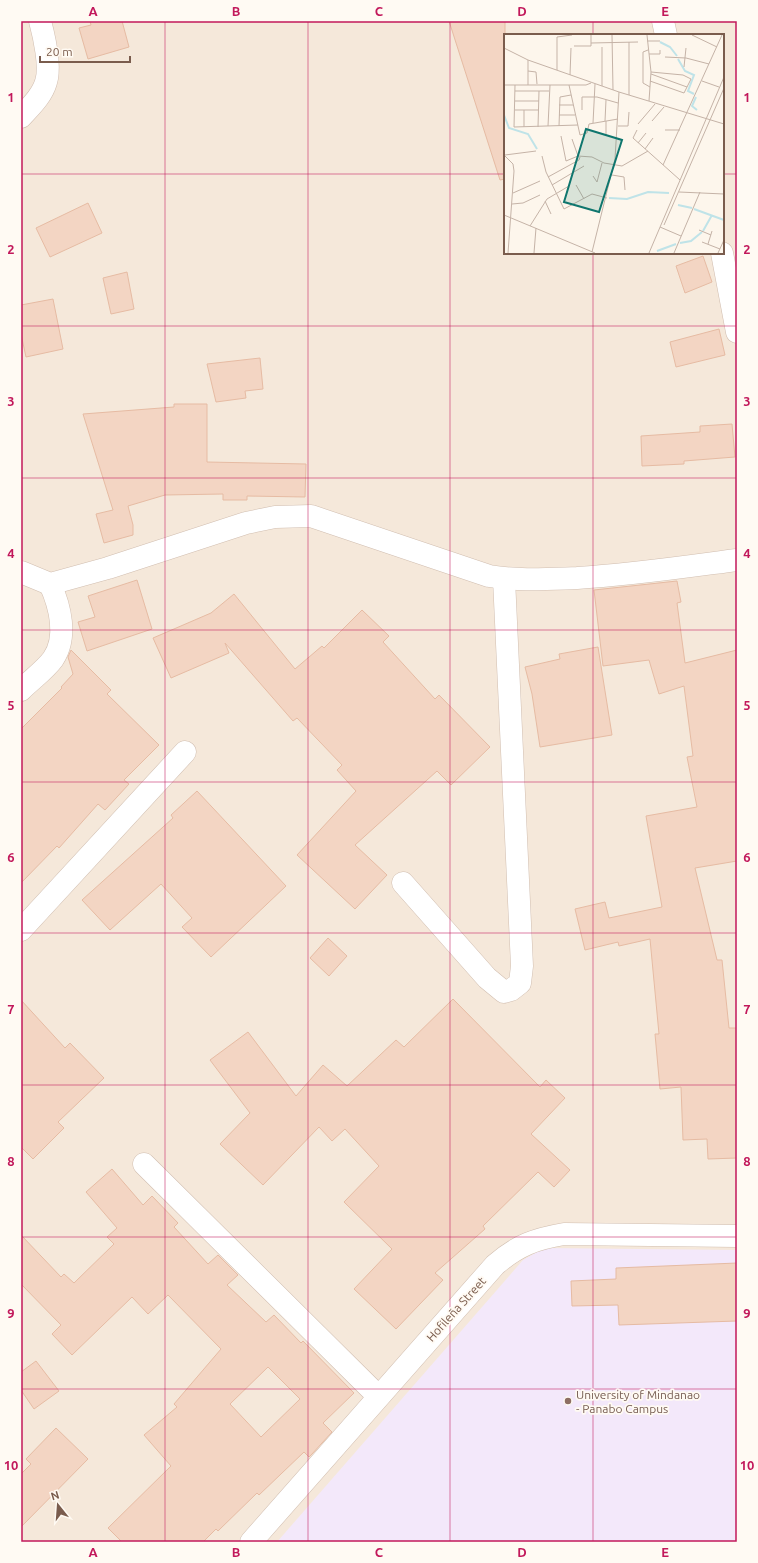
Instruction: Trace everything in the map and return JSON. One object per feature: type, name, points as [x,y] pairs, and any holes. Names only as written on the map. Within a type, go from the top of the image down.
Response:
[{"type":"street","points":[[21,117],[35,103],[47,82],[47,51],[40,21]]},
{"type":"street","points":[[663,21],[666,34]]},
{"type":"street","points":[[722,254],[737,332]]},
{"type":"street","points":[[21,572],[50,584],[108,568],[246,523],[275,517],[311,516],[489,576],[504,579],[546,580],[617,576],[737,560]]},
{"type":"street","points":[[403,883],[487,978],[504,992],[511,990],[520,983],[522,966],[504,579]]},
{"type":"street","points":[[21,690],[52,659],[60,645],[61,628],[56,598],[50,584]]},
{"type":"street","points":[[21,930],[185,752]]},
{"type":"street","points":[[144,1164],[378,1396]]},
{"type":"street","name":"Hofileña Street","points":[[251,1542],[378,1396],[495,1265],[511,1251],[538,1238],[571,1234],[737,1236]]},
{"type":"shaded area","points":[[21,21],[737,21],[737,1542],[21,1542]]},
{"type":"shaded area","name":"University of Mindanao - Panabo Campus","points":[[544,1248],[737,1250],[737,1542],[277,1542],[523,1260]]},
{"type":"building","points":[[90,21],[122,21],[129,47],[88,59],[79,28],[91,25]]},
{"type":"building","points":[[449,21],[505,21],[504,179],[500,180]]},
{"type":"building","points":[[88,203],[102,233],[50,257],[36,228]]},
{"type":"building","points":[[703,256],[712,282],[685,293],[676,266]]},
{"type":"building","points":[[127,272],[134,309],[111,314],[103,278]]},
{"type":"building","points":[[53,299],[63,349],[26,357],[21,334],[21,305]]},
{"type":"building","points":[[719,329],[725,355],[676,367],[670,342]]},
{"type":"building","points":[[260,358],[263,389],[245,391],[246,398],[216,402],[207,364]]},
{"type":"building","points":[[174,404],[207,404],[207,462],[306,464],[305,497],[247,496],[247,500],[223,500],[223,494],[165,495],[128,506],[133,525],[133,535],[104,543],[96,514],[113,510],[83,414],[174,407]]},
{"type":"building","points":[[732,424],[735,457],[684,461],[684,464],[642,466],[641,436],[700,432],[700,426]]},
{"type":"building","points":[[137,580],[152,629],[87,651],[78,622],[95,617],[88,596]]},
{"type":"building","points":[[677,581],[681,602],[677,603],[685,663],[737,650],[737,861],[695,868],[717,960],[722,960],[729,1028],[737,1028],[737,1158],[708,1159],[707,1139],[683,1140],[681,1087],[660,1089],[655,1034],[659,1034],[650,939],[619,946],[618,942],[585,950],[575,909],[605,902],[609,918],[662,907],[646,816],[697,807],[687,757],[693,756],[684,686],[659,694],[649,660],[603,666],[594,590]]},
{"type":"building","points":[[234,594],[295,669],[322,646],[324,648],[362,610],[389,636],[383,642],[435,699],[439,695],[490,747],[451,785],[437,771],[355,845],[387,875],[355,909],[297,855],[356,791],[337,770],[342,765],[297,718],[293,721],[225,643],[229,653],[171,678],[153,638],[211,613]]},
{"type":"building","points":[[598,647],[612,735],[540,747],[532,694],[525,667],[560,659],[559,654]]},
{"type":"building","points":[[71,650],[111,690],[107,694],[159,745],[124,780],[129,784],[105,810],[98,804],[59,848],[57,846],[21,883],[21,729],[62,688],[61,687],[73,674],[68,657]]},
{"type":"building","points":[[197,791],[286,886],[211,957],[182,927],[192,918],[161,884],[110,930],[82,900],[173,818],[171,815]]},
{"type":"building","points":[[328,938],[347,956],[329,976],[310,958]]},
{"type":"building","points":[[453,999],[540,1087],[546,1080],[565,1098],[531,1134],[570,1170],[554,1187],[538,1172],[483,1226],[485,1229],[435,1273],[443,1280],[396,1329],[354,1289],[392,1249],[344,1202],[379,1166],[345,1129],[332,1141],[319,1127],[263,1185],[220,1144],[250,1113],[210,1060],[248,1032],[296,1096],[323,1065],[347,1086],[396,1040],[404,1047]]},
{"type":"building","points":[[21,1000],[65,1048],[70,1043],[104,1078],[58,1122],[64,1128],[33,1159],[21,1147]]},
{"type":"building","points":[[112,1169],[143,1205],[152,1196],[178,1223],[174,1227],[208,1264],[218,1255],[238,1275],[227,1285],[266,1322],[274,1315],[301,1343],[303,1341],[354,1393],[323,1423],[332,1432],[309,1457],[304,1452],[259,1495],[257,1493],[218,1531],[216,1529],[203,1542],[122,1542],[108,1528],[171,1466],[144,1435],[177,1407],[174,1404],[221,1349],[168,1295],[148,1314],[132,1297],[72,1355],[52,1334],[61,1325],[21,1284],[21,1235],[61,1277],[64,1274],[74,1283],[114,1244],[107,1237],[117,1228],[86,1192]],"holes":[[[268,1367],[300,1399],[261,1437],[230,1404]]]},
{"type":"building","points":[[737,1263],[737,1321],[619,1325],[618,1305],[572,1306],[571,1281],[616,1279],[616,1268]]},
{"type":"building","points":[[36,1361],[59,1391],[34,1409],[21,1390],[21,1372]]},
{"type":"building","points":[[56,1428],[88,1459],[21,1527],[21,1474],[31,1464],[26,1459]]},
{"type":"place","name":"University of Mindanao - Panabo Campus","points":[[568,1401]]}]
